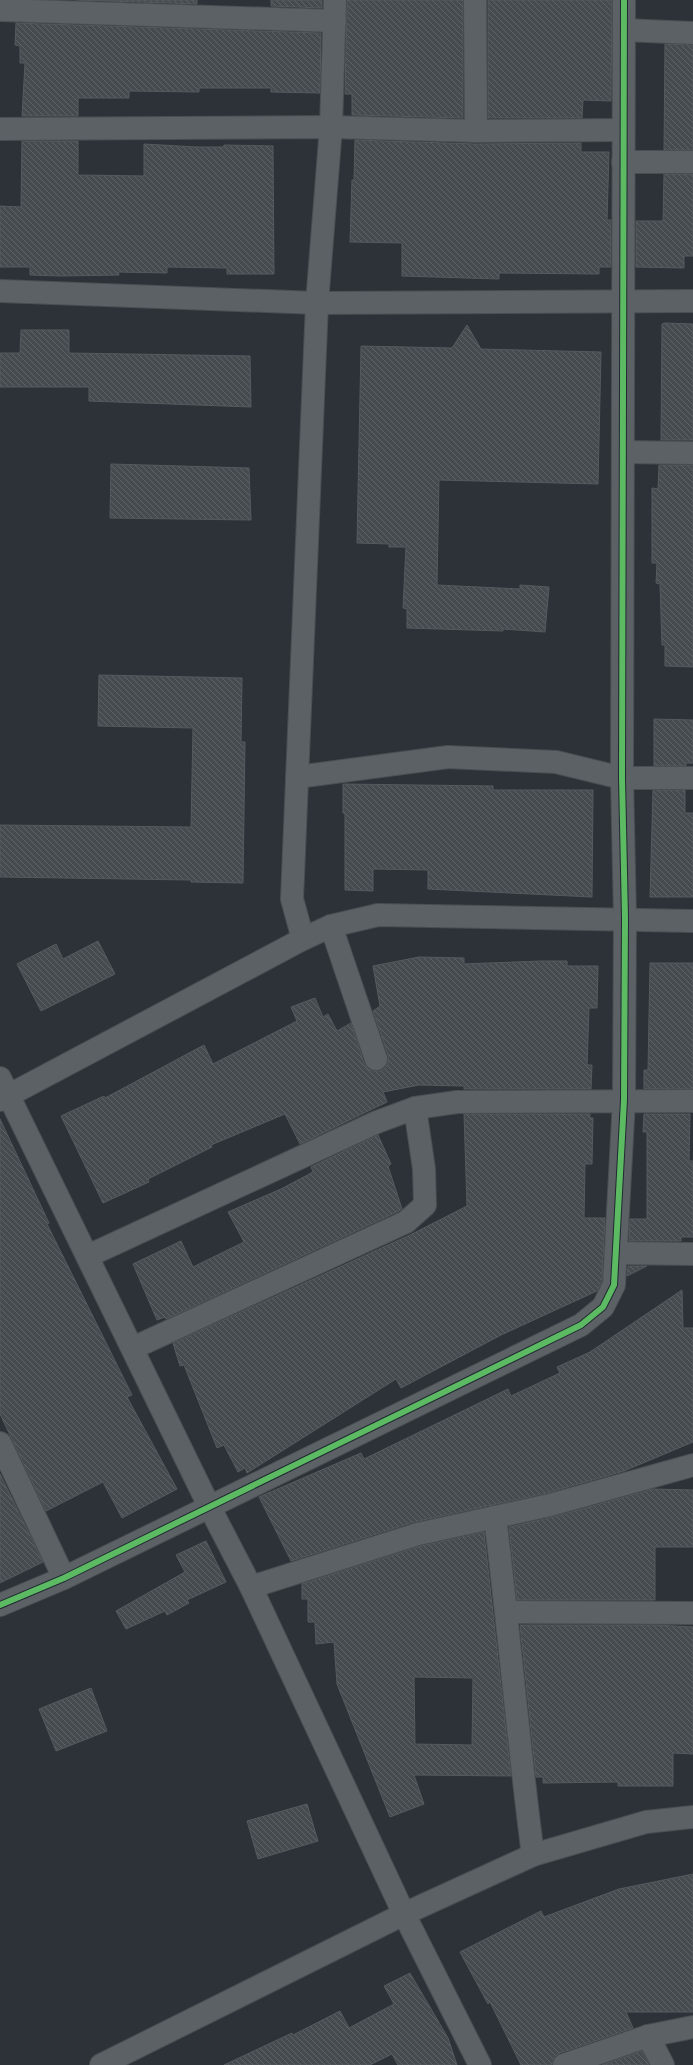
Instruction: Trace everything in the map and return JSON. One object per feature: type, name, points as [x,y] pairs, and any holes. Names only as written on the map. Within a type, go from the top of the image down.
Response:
[{"type":"street","points":[[303,939],[292,899],[317,304],[331,127],[335,0]]},
{"type":"street","points":[[475,0],[476,131]]},
{"type":"street","points":[[0,1605],[64,1578],[581,1325],[603,1307],[614,1285],[617,1253],[624,1100],[625,918],[622,778],[624,452],[622,300],[624,0]]},
{"type":"street","points":[[0,10],[335,22]]},
{"type":"street","points":[[624,30],[693,33]]},
{"type":"street","points":[[0,129],[331,127],[476,131],[623,130]]},
{"type":"street","points":[[623,162],[693,162]]},
{"type":"street","points":[[0,291],[317,304],[622,300],[693,301]]},
{"type":"street","points":[[624,452],[693,453]]},
{"type":"street","points":[[297,777],[448,757],[556,762],[622,778],[693,778]]},
{"type":"street","points":[[480,2065],[404,1914],[251,1587],[209,1506],[88,1256],[3,1091],[331,926],[378,915],[625,918],[693,921]]},
{"type":"street","points":[[331,926],[376,1059]]},
{"type":"street","points":[[88,1256],[377,1122],[415,1108],[457,1102],[693,1100]]},
{"type":"street","points":[[133,1348],[406,1222],[425,1205],[424,1169],[415,1108]]},
{"type":"street","points":[[617,1253],[693,1254]]},
{"type":"street","points":[[0,1443],[64,1578]]},
{"type":"street","points":[[251,1587],[418,1534],[550,1505],[693,1465]]},
{"type":"street","points":[[495,1517],[521,1768],[533,1855]]},
{"type":"street","points":[[506,1612],[693,1613]]},
{"type":"street","points":[[101,2065],[404,1914],[533,1855],[646,1822],[693,1817]]},
{"type":"street","points":[[564,2065],[648,2036],[693,2028]]},
{"type":"street","points":[[648,2036],[663,2065]]},
{"type":"building","points":[[76,0],[197,0],[197,4]]},
{"type":"building","points":[[271,0],[322,0],[322,8],[271,6]]},
{"type":"building","points":[[347,0],[463,0],[463,118],[352,115],[352,94],[345,94]]},
{"type":"building","points":[[488,0],[612,0],[611,101],[583,100],[582,118],[488,118]]},
{"type":"building","points":[[16,23],[321,33],[320,93],[271,92],[271,88],[199,88],[199,92],[129,91],[129,98],[78,98],[78,116],[22,116],[25,63],[20,63],[20,46],[15,45]]},
{"type":"building","points":[[665,44],[693,45],[693,150],[664,150]]},
{"type":"building","points":[[355,140],[476,144],[581,143],[581,152],[609,152],[607,220],[611,220],[611,267],[599,267],[599,274],[499,273],[499,279],[402,276],[402,243],[350,242]]},
{"type":"building","points":[[22,141],[78,141],[78,175],[144,176],[144,144],[196,147],[224,147],[224,145],[273,146],[274,274],[227,274],[227,268],[167,267],[167,273],[118,272],[119,275],[60,276],[30,275],[30,267],[0,267],[0,206],[21,207]]},
{"type":"building","points":[[664,174],[693,174],[693,256],[684,256],[684,268],[636,267],[636,221],[663,221]]},
{"type":"building","points":[[662,324],[693,324],[693,440],[661,440]]},
{"type":"building","points":[[467,325],[481,349],[601,352],[598,484],[439,480],[437,585],[520,589],[520,585],[549,587],[545,632],[503,629],[503,631],[407,628],[407,609],[403,608],[406,547],[389,547],[389,544],[357,543],[361,346],[452,348]]},
{"type":"building","points":[[21,330],[69,330],[69,353],[250,356],[251,407],[89,401],[89,387],[0,387],[0,353],[20,353]]},
{"type":"building","points":[[111,464],[249,468],[251,520],[110,518]]},
{"type":"building","points":[[659,465],[693,465],[693,667],[665,666],[665,645],[662,645],[660,584],[656,583],[657,563],[652,563],[652,488],[658,489]]},
{"type":"building","points":[[99,675],[242,678],[241,742],[245,742],[243,883],[191,882],[191,880],[0,877],[0,825],[191,827],[193,728],[98,726]]},
{"type":"building","points":[[654,719],[693,720],[693,763],[686,763],[686,766],[654,766]]},
{"type":"building","points":[[343,784],[493,786],[493,790],[593,790],[592,897],[428,889],[428,870],[373,869],[373,891],[345,890],[345,813],[343,813]]},
{"type":"building","points":[[653,790],[685,790],[685,813],[693,813],[693,897],[650,897]]},
{"type":"building","points":[[98,941],[115,974],[41,1011],[17,964],[56,944],[63,959]]},
{"type":"building","points":[[419,957],[464,958],[464,964],[567,961],[567,966],[598,966],[597,1008],[589,1008],[587,1065],[592,1065],[591,1089],[464,1089],[464,1086],[419,1085],[383,1092],[387,1102],[300,1144],[285,1114],[211,1145],[212,1147],[148,1179],[149,1182],[103,1203],[61,1116],[104,1096],[105,1098],[204,1045],[213,1064],[297,1021],[291,1007],[315,998],[323,1017],[328,1014],[337,1031],[351,1023],[364,1063],[368,1069],[380,1071],[386,1067],[388,1055],[373,1011],[380,1006],[373,966]]},
{"type":"building","points":[[650,963],[693,963],[693,1089],[644,1089],[644,1070],[648,1070]]},
{"type":"building","points":[[464,1114],[590,1114],[590,1118],[593,1118],[592,1164],[585,1164],[584,1218],[605,1218],[602,1282],[597,1291],[501,1335],[401,1388],[396,1379],[247,1473],[245,1468],[238,1472],[224,1445],[217,1448],[184,1365],[180,1366],[173,1343],[410,1235],[467,1206]]},
{"type":"building","points":[[644,1114],[690,1114],[689,1161],[693,1161],[693,1237],[681,1237],[681,1241],[629,1241],[630,1219],[647,1219],[647,1132],[643,1132]]},
{"type":"building","points":[[0,1119],[49,1223],[47,1224],[132,1395],[127,1397],[177,1489],[122,1518],[103,1482],[46,1511],[0,1414]]},
{"type":"building","points":[[378,1135],[391,1164],[388,1166],[402,1209],[166,1319],[165,1317],[157,1320],[133,1264],[181,1241],[193,1267],[244,1242],[228,1212],[281,1189],[313,1172],[311,1167]]},
{"type":"building","points":[[628,1266],[647,1266],[627,1276]]},
{"type":"building","points":[[682,1290],[683,1328],[693,1328],[693,1442],[624,1471],[547,1493],[414,1522],[291,1561],[259,1497],[361,1453],[364,1459],[508,1389],[511,1396],[560,1373],[557,1367],[590,1352]]},
{"type":"building","points":[[0,1474],[43,1562],[0,1583]]},
{"type":"building","points":[[653,1489],[693,1490],[693,1547],[655,1547],[655,1600],[517,1600],[509,1527],[553,1517]]},
{"type":"building","points":[[484,1532],[511,1776],[414,1775],[424,1804],[390,1817],[337,1684],[334,1642],[316,1644],[315,1622],[308,1622],[308,1599],[302,1599],[302,1584],[421,1546]],"holes":[[[414,1677],[473,1678],[472,1745],[415,1744]]]},
{"type":"building","points":[[206,1541],[226,1582],[187,1600],[189,1603],[167,1615],[165,1611],[126,1629],[116,1611],[185,1572],[176,1555]]},
{"type":"building","points":[[520,1625],[655,1625],[693,1627],[693,1754],[673,1753],[673,1786],[618,1786],[618,1782],[543,1783],[543,1777],[536,1777]]},
{"type":"building","points":[[91,1688],[107,1731],[56,1751],[39,1709]]},
{"type":"building","points":[[307,1804],[318,1841],[258,1859],[247,1821]]},
{"type":"building","points":[[693,1874],[693,2012],[626,2012],[633,2028],[560,2053],[554,2057],[552,2065],[521,2065],[490,2002],[488,2004],[460,1952],[541,1911],[544,1917],[619,1889]]},
{"type":"building","points":[[410,1973],[448,2038],[457,2065],[398,2065],[392,2054],[370,2065],[224,2065],[292,2033],[293,2035],[340,2011],[349,2028],[394,2004],[384,1986]]},
{"type":"building","points":[[642,2051],[649,2065],[602,2065]]},
{"type":"cycle path","points":[[0,1605],[64,1578],[581,1325],[603,1307],[614,1285],[624,1100],[625,918],[622,778],[624,0]]}]
